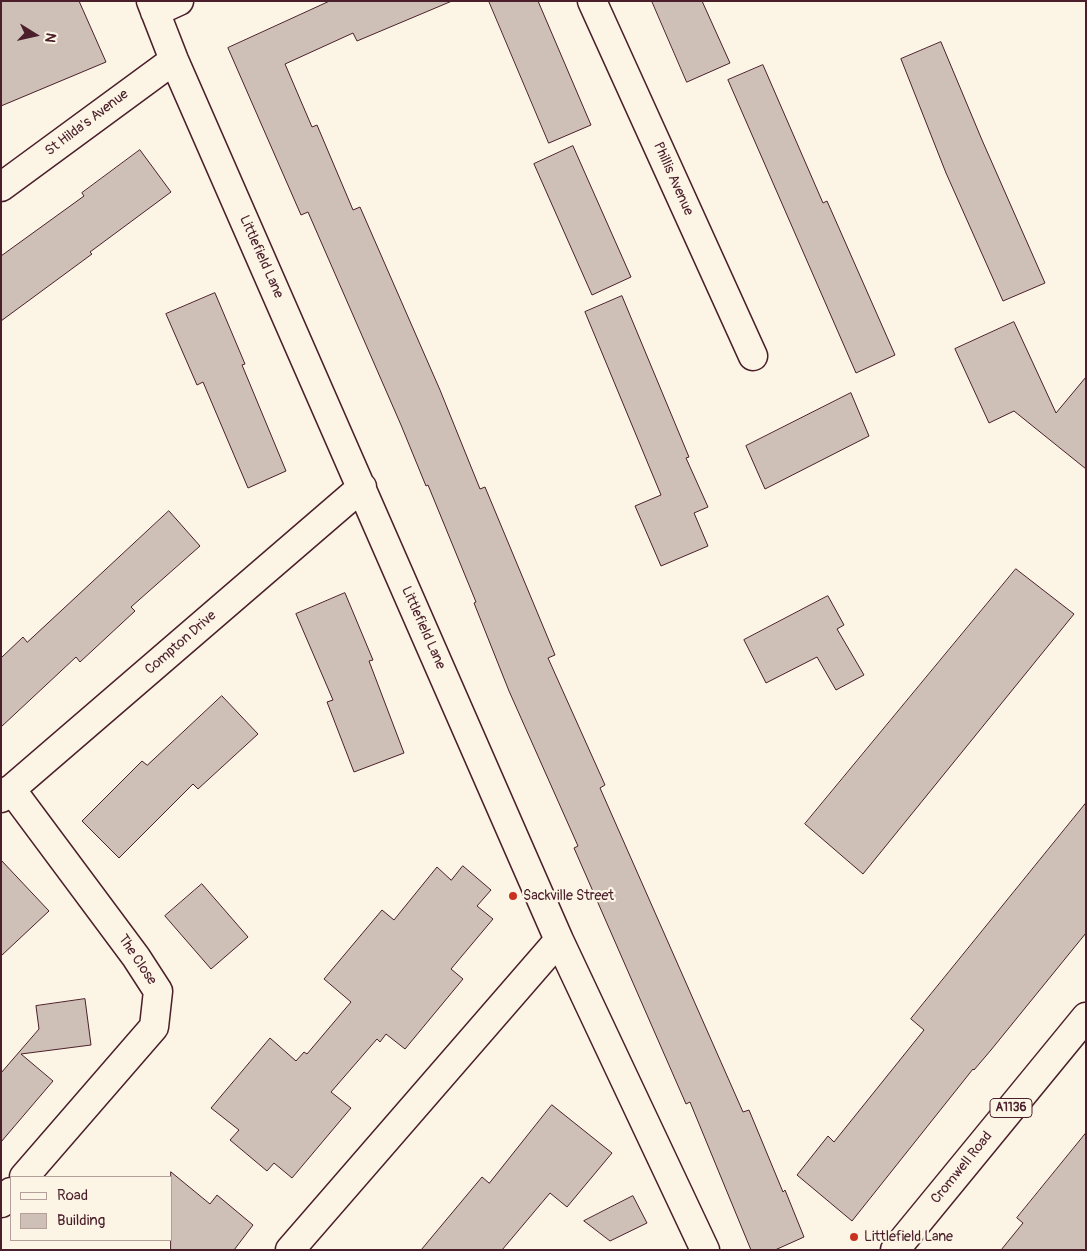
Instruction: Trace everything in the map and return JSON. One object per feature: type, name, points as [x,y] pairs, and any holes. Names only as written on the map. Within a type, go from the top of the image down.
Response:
[{"type":"street","name":"Phillis Avenue","points":[[592,1],[753,356]]},
{"type":"street","name":"Littlefield Lane","points":[[162,5],[174,60],[559,940],[705,1250]]},
{"type":"street","name":"St Hilda's Avenue","points":[[1,186],[174,60]]},
{"type":"street","name":"Compton Drive","points":[[6,794],[362,487]]},
{"type":"street","name":"The Close","points":[[6,794],[136,956],[158,991],[154,1027],[25,1176]]},
{"type":"street","points":[[290,1250],[559,940]]},
{"type":"street","name":"Cromwell Road","points":[[895,1250],[1086,1017]]},
{"type":"street","points":[[1,1203],[10,1193]]},
{"type":"building","points":[[1,1],[79,1],[106,62],[1,106]]},
{"type":"building","points":[[330,1],[452,1],[357,41],[353,33],[285,64],[312,127],[317,125],[353,210],[360,207],[440,390],[480,489],[485,487],[555,655],[548,658],[605,785],[600,788],[743,1112],[749,1110],[783,1192],[785,1190],[804,1237],[775,1250],[751,1250],[690,1102],[686,1104],[574,848],[578,846],[509,691],[474,603],[476,602],[428,485],[426,486],[308,212],[301,215],[228,48]]},
{"type":"building","points":[[489,1],[538,1],[591,125],[549,143]]},
{"type":"building","points":[[652,1],[702,1],[730,63],[687,82]]},
{"type":"building","points":[[941,42],[1045,283],[1003,301],[946,173],[901,59]]},
{"type":"building","points":[[763,65],[823,203],[827,201],[895,355],[856,373],[728,80]]},
{"type":"building","points":[[573,146],[631,277],[592,295],[534,164]]},
{"type":"building","points":[[140,150],[171,192],[90,252],[92,254],[1,321],[1,256],[84,196],[82,193]]},
{"type":"building","points":[[215,293],[245,364],[242,365],[286,471],[248,488],[203,382],[197,385],[166,314]]},
{"type":"building","points":[[622,296],[689,457],[686,458],[708,507],[694,513],[708,546],[661,566],[635,506],[661,495],[585,312]]},
{"type":"building","points":[[1014,322],[1056,413],[1086,377],[1086,469],[1014,411],[989,423],[955,349]]},
{"type":"building","points":[[851,393],[869,436],[765,489],[746,446]]},
{"type":"building","points":[[169,511],[200,546],[131,607],[135,611],[80,662],[76,657],[1,727],[1,658],[23,637],[27,642]]},
{"type":"building","points":[[1016,569],[1074,614],[863,874],[805,824]]},
{"type":"building","points":[[345,593],[373,660],[369,661],[404,753],[354,772],[327,702],[333,700],[296,614]]},
{"type":"building","points":[[828,596],[844,625],[837,629],[864,675],[836,690],[817,657],[766,683],[744,640]]},
{"type":"building","points":[[222,696],[258,734],[198,789],[193,784],[119,858],[82,821],[142,761],[147,765]]},
{"type":"building","points":[[1086,803],[1086,933],[991,1050],[973,1069],[852,1221],[797,1175],[828,1136],[834,1142],[924,1030],[911,1019]]},
{"type":"building","points":[[1,860],[49,911],[1,956]]},
{"type":"building","points":[[463,866],[491,890],[477,906],[493,919],[451,969],[463,979],[405,1049],[386,1034],[380,1042],[377,1039],[331,1092],[351,1108],[292,1178],[274,1163],[267,1171],[230,1140],[239,1130],[211,1108],[270,1038],[296,1061],[304,1052],[307,1054],[351,1002],[324,979],[382,910],[394,920],[437,867],[451,880]]},
{"type":"building","points":[[202,884],[248,937],[211,969],[165,916]]},
{"type":"building","points":[[85,999],[91,1045],[21,1054],[53,1081],[1,1142],[1,1073],[39,1029],[36,1006]]},
{"type":"building","points":[[552,1105],[612,1153],[567,1207],[550,1193],[502,1250],[421,1250],[482,1177],[489,1183]]},
{"type":"building","points":[[1086,1133],[1086,1250],[1001,1250],[1023,1223],[1017,1218]]},
{"type":"building","points":[[171,1172],[210,1204],[217,1195],[253,1225],[234,1250],[171,1250]]},
{"type":"building","points":[[633,1196],[647,1223],[610,1241],[584,1221]]},
{"type":"place","name":"Sackville Street","points":[[513,896]]},
{"type":"place","name":"Littlefield Lane","points":[[854,1237]]}]
